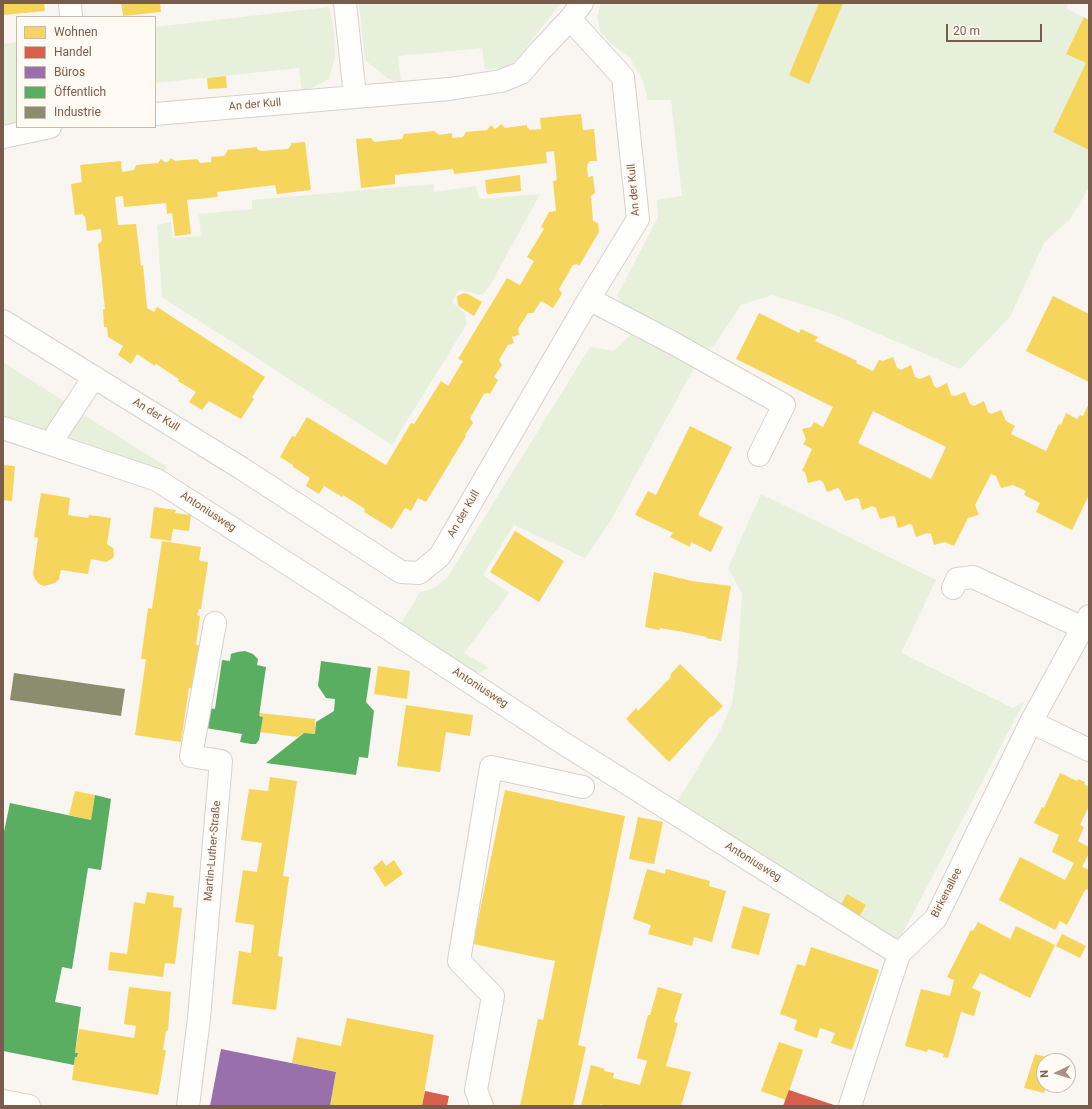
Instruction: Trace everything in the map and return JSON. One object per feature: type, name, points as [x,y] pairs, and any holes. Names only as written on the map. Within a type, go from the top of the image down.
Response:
[{"type":"street","points":[[70,3],[71,16]]},
{"type":"street","points":[[345,3],[355,96]]},
{"type":"street","name":"An der Kull","points":[[3,321],[234,464],[401,572],[419,573],[440,556],[589,299],[638,219],[623,77],[576,11],[522,73],[501,81],[449,89],[156,114]]},
{"type":"street","points":[[3,137],[45,128]]},
{"type":"street","points":[[589,299],[673,343],[784,405],[759,456]]},
{"type":"street","points":[[50,444],[94,377]]},
{"type":"street","name":"Antoniusweg","points":[[3,428],[157,480],[352,604],[563,743],[899,954]]},
{"type":"street","name":"Birkenallee","points":[[850,1092],[899,954],[936,918],[1031,722],[1086,622],[973,577],[955,584]]},
{"type":"street","name":"Martin-Luther-Straße","points":[[188,1106],[199,1018],[222,760],[191,756],[215,623]]},
{"type":"street","points":[[1031,722],[1089,750]]},
{"type":"street","points":[[482,1106],[476,1090],[493,996],[459,961],[491,767],[583,788]]},
{"type":"street","points":[[3,1101],[28,1106]]},
{"type":"green space","points":[[359,3],[561,3],[516,60],[505,68],[485,69],[482,48],[398,56],[401,82],[388,79],[365,60]]},
{"type":"green space","points":[[601,3],[1068,3],[1067,9],[1084,17],[1066,54],[1086,63],[1089,187],[1070,219],[1044,243],[1010,317],[960,369],[830,313],[772,295],[741,305],[714,346],[708,348],[627,309],[617,296],[658,217],[657,200],[682,196],[671,100],[648,100],[642,78],[629,57],[614,46],[600,32],[597,17]]},
{"type":"green space","points":[[329,7],[334,32],[335,57],[329,79],[302,93],[299,68],[156,83],[156,27]]},
{"type":"green space","points":[[16,42],[16,123],[3,124],[3,44]]},
{"type":"green space","points":[[434,184],[434,192],[476,186],[479,199],[540,194],[489,287],[482,295],[459,290],[452,302],[465,313],[467,324],[392,445],[162,297],[157,225],[171,222],[172,238],[201,236],[199,214],[252,209],[252,200]]},
{"type":"green space","points":[[634,331],[694,368],[610,522],[585,558],[514,525],[483,575],[509,593],[464,653],[489,668],[476,674],[399,627],[420,592],[432,589],[447,578],[590,347],[614,351]]},
{"type":"green space","points":[[3,362],[70,405],[49,434],[3,418]]},
{"type":"green space","points":[[82,414],[167,467],[161,475],[65,442]]},
{"type":"green space","points":[[761,494],[936,580],[901,653],[1013,708],[1024,702],[898,942],[676,804],[719,733],[732,704],[738,658],[742,593],[728,568]]},
{"type":"building: Wohnen","points":[[3,3],[44,3],[45,11],[3,15]]},
{"type":"building: Wohnen","points":[[121,3],[160,3],[161,12],[123,16]]},
{"type":"building: Wohnen","points":[[819,3],[843,3],[809,84],[789,75]]},
{"type":"building: Wohnen","points":[[1084,17],[1089,20],[1089,150],[1053,132],[1086,63],[1066,54]]},
{"type":"building: Wohnen","points":[[226,76],[227,88],[208,89],[207,78]]},
{"type":"building: Wohnen","points":[[581,114],[583,130],[594,129],[597,161],[590,161],[587,165],[588,177],[593,176],[595,193],[591,196],[593,221],[598,223],[599,232],[579,266],[577,264],[573,265],[559,289],[562,294],[553,308],[541,301],[533,313],[528,313],[518,329],[519,335],[512,337],[514,343],[508,345],[499,360],[502,365],[494,377],[498,380],[490,394],[484,394],[470,418],[473,423],[426,502],[418,498],[411,511],[405,508],[392,529],[364,512],[365,509],[343,495],[342,497],[324,486],[319,494],[306,486],[310,478],[280,457],[292,436],[295,437],[307,417],[386,465],[411,423],[414,424],[441,381],[448,386],[463,361],[458,359],[507,278],[520,285],[534,261],[527,257],[544,229],[541,227],[549,212],[556,211],[553,181],[557,180],[554,151],[546,152],[547,163],[454,174],[453,169],[395,175],[395,184],[361,188],[356,139],[371,138],[374,142],[402,139],[404,134],[434,131],[439,135],[452,133],[452,138],[463,137],[466,132],[487,130],[491,125],[495,129],[501,124],[505,128],[527,125],[530,130],[541,129],[540,118]]},
{"type":"building: Wohnen","points":[[305,142],[311,190],[277,194],[275,185],[217,192],[218,197],[187,200],[191,234],[175,236],[172,213],[167,214],[166,203],[124,207],[123,196],[115,197],[118,225],[136,224],[141,266],[143,265],[147,308],[154,312],[157,307],[265,377],[252,397],[254,399],[241,419],[209,401],[202,410],[189,402],[196,392],[178,381],[179,379],[137,354],[131,364],[118,355],[123,346],[108,337],[107,327],[104,327],[103,309],[105,309],[98,244],[102,241],[101,229],[87,231],[85,217],[82,214],[75,215],[71,184],[82,182],[80,165],[121,161],[122,172],[134,170],[136,165],[158,163],[161,159],[165,162],[168,162],[171,158],[175,161],[197,159],[200,163],[211,162],[211,157],[224,156],[227,150],[257,147],[257,149],[261,151],[288,149],[291,143]]},
{"type":"building: Wohnen","points":[[520,175],[521,191],[487,194],[485,180]]},
{"type":"building: Wohnen","points":[[464,293],[482,302],[474,316],[458,305],[457,296]]},
{"type":"building: Wohnen","points":[[1053,296],[1089,314],[1089,382],[1026,351]]},
{"type":"building: Wohnen","points":[[759,313],[799,333],[801,329],[818,337],[815,341],[857,361],[856,363],[873,371],[879,360],[883,361],[893,357],[897,368],[901,370],[911,365],[915,377],[920,379],[930,375],[934,386],[937,388],[947,383],[951,395],[955,396],[965,392],[970,404],[974,406],[984,401],[988,412],[991,414],[1001,410],[1006,421],[1015,426],[1011,434],[1046,451],[1066,413],[1077,419],[1080,415],[1083,416],[1089,403],[1089,495],[1072,530],[1036,512],[1040,503],[1024,495],[1026,491],[1013,485],[1001,488],[996,476],[991,474],[975,505],[979,515],[968,518],[954,546],[945,542],[934,545],[931,534],[927,533],[916,537],[912,525],[910,524],[898,528],[895,517],[892,516],[880,519],[876,508],[873,506],[862,510],[859,499],[856,498],[845,501],[838,488],[827,492],[823,482],[820,480],[808,483],[805,472],[802,471],[812,449],[803,444],[806,439],[802,429],[811,427],[814,422],[823,427],[833,407],[736,359]],"holes":[[[873,411],[946,447],[931,479],[858,443]]]},
{"type":"building: Wohnen","points":[[690,426],[732,447],[698,515],[723,527],[711,552],[691,542],[690,547],[670,537],[673,533],[635,515],[648,491],[656,495]]},
{"type":"building: Wohnen","points":[[3,465],[15,466],[12,501],[3,500]]},
{"type":"building: Wohnen","points":[[41,493],[70,498],[68,515],[88,518],[89,515],[111,518],[107,544],[113,548],[113,558],[106,562],[91,559],[88,574],[61,570],[59,579],[55,583],[44,586],[39,584],[33,574],[38,538],[34,537]]},
{"type":"building: Wohnen","points":[[154,507],[176,510],[175,513],[191,515],[189,531],[173,529],[171,541],[150,538]]},
{"type":"building: Wohnen","points":[[515,531],[564,561],[539,602],[490,572]]},
{"type":"building: Wohnen","points":[[162,541],[201,547],[199,560],[208,562],[201,609],[199,609],[197,615],[200,616],[196,645],[207,647],[200,690],[189,688],[181,742],[135,735],[146,659],[141,659],[148,608],[152,609]]},
{"type":"building: Wohnen","points":[[654,572],[692,581],[731,586],[721,641],[683,632],[645,627]]},
{"type":"building: Wohnen","points":[[680,664],[723,706],[712,717],[711,716],[669,762],[626,719],[636,708],[638,711],[671,677],[670,675]]},
{"type":"building: Wohnen","points":[[378,666],[410,671],[407,699],[374,694]]},
{"type":"building: Wohnen","points":[[406,705],[473,715],[470,736],[446,732],[440,772],[397,766]]},
{"type":"building: Wohnen","points":[[259,713],[315,719],[315,734],[304,733],[298,737],[260,732],[263,717],[259,716]]},
{"type":"building: Wohnen","points":[[1060,773],[1077,781],[1078,779],[1085,782],[1084,784],[1089,787],[1089,806],[1080,825],[1084,827],[1078,841],[1089,847],[1089,853],[1082,867],[1089,870],[1089,889],[1085,890],[1067,925],[1060,921],[1055,930],[999,900],[1020,857],[1065,880],[1074,863],[1052,852],[1059,835],[1034,823],[1042,807],[1044,808]]},
{"type":"building: Wohnen","points":[[270,777],[297,781],[283,876],[289,877],[278,956],[283,957],[276,1010],[232,1004],[239,951],[251,953],[254,925],[235,922],[243,870],[257,872],[262,843],[241,840],[249,789],[268,791]]},
{"type":"building: Wohnen","points":[[505,790],[625,816],[578,1045],[586,1047],[573,1106],[520,1106],[538,1019],[543,1020],[555,961],[473,944]]},
{"type":"building: Wohnen","points":[[75,791],[95,795],[91,820],[69,815]]},
{"type":"building: Wohnen","points":[[638,817],[663,822],[654,864],[629,859]]},
{"type":"building: Wohnen","points":[[382,860],[386,866],[394,860],[403,874],[385,887],[373,868]]},
{"type":"building: Wohnen","points":[[647,869],[665,874],[666,869],[710,881],[709,886],[726,891],[712,942],[694,937],[692,946],[648,934],[651,925],[633,919]]},
{"type":"building: Wohnen","points":[[147,892],[174,896],[173,907],[182,908],[175,964],[165,963],[163,977],[108,970],[110,952],[127,954],[134,902],[145,904]]},
{"type":"building: Wohnen","points":[[847,894],[866,905],[859,917],[840,906]]},
{"type":"building: Wohnen","points":[[743,906],[770,914],[759,955],[731,948]]},
{"type":"building: Wohnen","points":[[978,922],[1010,939],[1016,926],[1055,945],[1030,998],[980,973],[972,988],[981,992],[974,1016],[961,1012],[948,1058],[943,1057],[944,1054],[928,1049],[927,1052],[905,1046],[921,989],[950,996],[954,980],[947,977],[971,930],[973,931]]},
{"type":"building: Wohnen","points":[[1062,934],[1086,946],[1080,958],[1056,946]]},
{"type":"building: Wohnen","points":[[811,947],[879,970],[852,1050],[831,1043],[835,1033],[820,1028],[817,1038],[794,1030],[797,1020],[780,1014],[797,964],[805,966]]},
{"type":"building: Wohnen","points":[[129,987],[171,992],[168,1030],[166,1031],[163,1050],[166,1050],[158,1095],[72,1080],[75,1057],[77,1057],[78,1053],[75,1053],[79,1029],[134,1038],[136,1026],[124,1024]]},
{"type":"building: Wohnen","points":[[658,987],[682,994],[674,1022],[678,1023],[666,1066],[691,1072],[681,1106],[607,1106],[600,1104],[600,1106],[581,1106],[591,1065],[605,1069],[604,1071],[614,1073],[613,1078],[640,1085],[647,1061],[637,1058],[648,1015],[650,1015]]},
{"type":"building: Wohnen","points":[[347,1018],[434,1035],[422,1106],[330,1106],[336,1072],[292,1063],[297,1037],[341,1046]]},
{"type":"building: Wohnen","points":[[779,1042],[803,1050],[786,1100],[761,1091]]},
{"type":"building: Wohnen","points":[[1035,1054],[1036,1054],[1036,1091],[1024,1088]]},
{"type":"building: Handel","points":[[789,1090],[837,1106],[783,1106]]},
{"type":"building: Handel","points":[[425,1091],[449,1096],[447,1106],[422,1106]]},
{"type":"building: Büros","points":[[221,1049],[336,1072],[330,1106],[210,1106]]},
{"type":"building: Öffentlich","points":[[245,651],[253,654],[258,659],[257,665],[266,667],[259,716],[263,717],[259,740],[256,744],[240,742],[242,734],[200,727],[203,707],[215,709],[222,660],[230,661],[231,654]]},
{"type":"building: Öffentlich","points":[[321,661],[371,668],[366,702],[374,711],[368,758],[359,757],[356,775],[266,763],[304,733],[315,734],[316,722],[334,711],[335,699],[326,698],[318,686]]},
{"type":"building: Öffentlich","points":[[95,795],[111,799],[101,870],[88,868],[72,969],[62,967],[55,1002],[81,1007],[75,1053],[78,1053],[77,1057],[75,1057],[74,1065],[3,1051],[3,836],[10,803],[91,820]]},
{"type":"building: Industrie","points":[[14,673],[125,689],[121,716],[10,700]]}]
